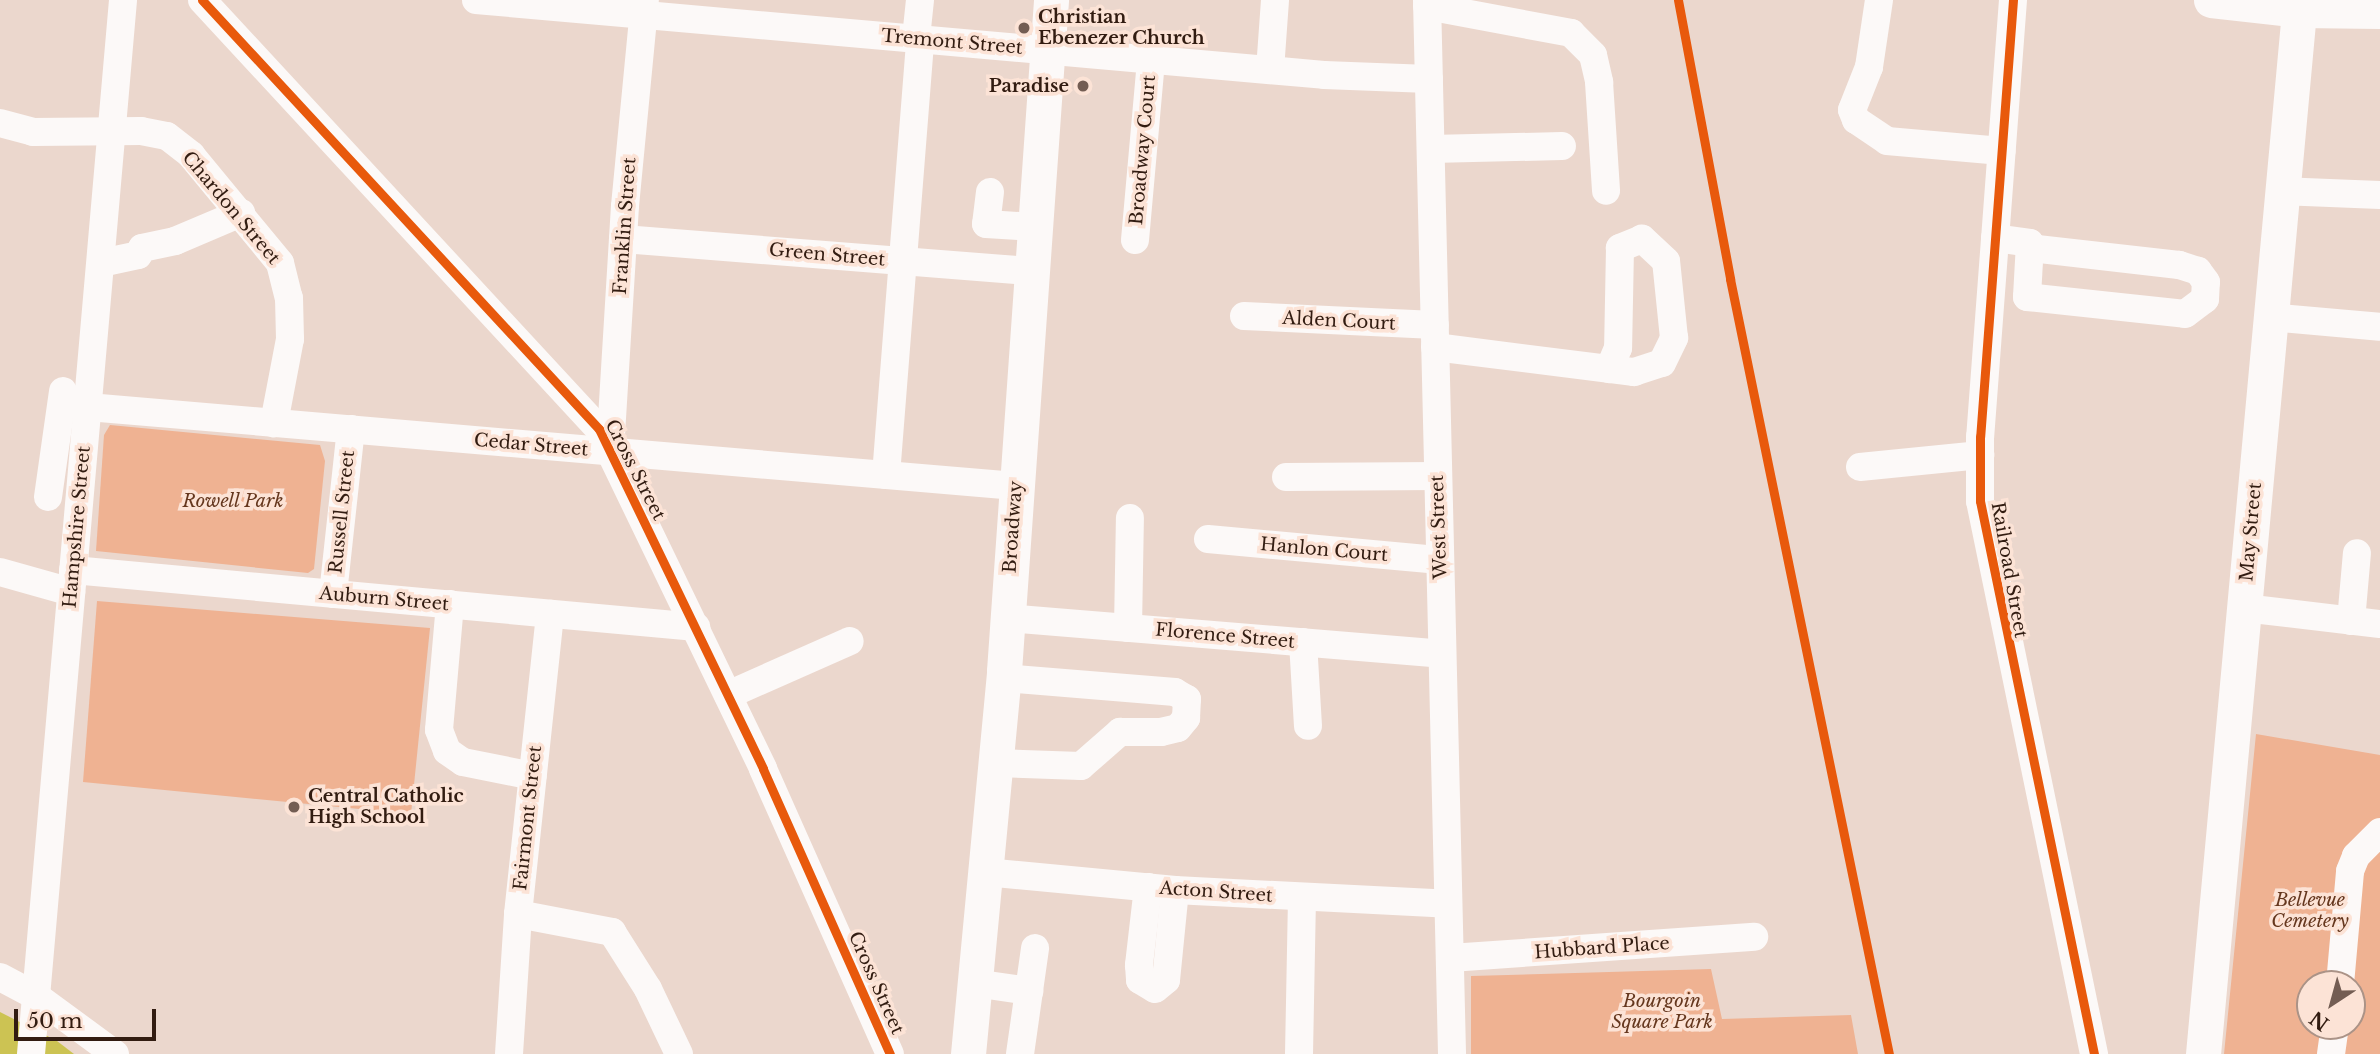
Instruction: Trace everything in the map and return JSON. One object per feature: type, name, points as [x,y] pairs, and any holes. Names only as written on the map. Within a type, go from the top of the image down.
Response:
[{"type":"main road","name":"Broadway","points":[[968,1054],[1003,678],[1051,0]]},
{"type":"main road","points":[[2211,0],[2380,11]]},
{"type":"main road","name":"May Street","points":[[2203,1054],[2299,5]]},
{"type":"street","name":"Hampshire Street","points":[[31,1054],[123,0]]},
{"type":"street","name":"Cross Street","points":[[201,0],[599,429],[696,626],[890,1054]]},
{"type":"street","name":"Tremont Street","points":[[476,0],[644,7],[918,39],[1270,70],[1429,79]]},
{"type":"street","points":[[886,475],[905,261],[920,0]]},
{"type":"street","points":[[1270,70],[1275,0]]},
{"type":"street","points":[[1879,0],[1869,67],[1852,110],[1856,120],[1887,141],[2002,151]]},
{"type":"street","name":"Railroad Street","points":[[2013,0],[1980,455],[1980,501],[1989,557],[2094,1054]]},
{"type":"street","points":[[1427,3],[1571,33],[1592,55],[1599,82],[1606,191]]},
{"type":"street","name":"West Street","points":[[1427,3],[1452,1054]]},
{"type":"street","name":"Franklin Street","points":[[610,452],[623,239],[644,7]]},
{"type":"street","name":"Broadway Court","points":[[1135,240],[1151,60]]},
{"type":"street","name":"Chardon Street","points":[[1,127],[33,132],[112,134],[141,131],[167,136],[191,155],[280,263],[289,298],[290,339],[274,423]]},
{"type":"street","points":[[1431,149],[1562,146]]},
{"type":"street","points":[[2281,191],[2380,195]]},
{"type":"street","points":[[990,192],[986,224],[1034,227]]},
{"type":"street","points":[[101,263],[138,255],[142,248],[175,241],[241,213]]},
{"type":"street","points":[[104,229],[128,231],[142,248]]},
{"type":"street","points":[[1995,238],[2030,243],[2029,248],[2027,297],[2185,314],[2205,299],[2206,282],[2198,271],[2179,265],[2029,248]]},
{"type":"street","name":"Green Street","points":[[623,239],[1031,271]]},
{"type":"street","name":"Alden Court","points":[[1244,316],[1435,336],[1609,369]]},
{"type":"street","points":[[2269,317],[2380,327]]},
{"type":"street","points":[[48,497],[63,391]]},
{"type":"street","name":"Cedar Street","points":[[88,407],[1016,486]]},
{"type":"street","name":"Russell Street","points":[[333,594],[351,429]]},
{"type":"street","points":[[1860,467],[1980,455]]},
{"type":"street","points":[[1286,477],[1438,476]]},
{"type":"street","points":[[1128,628],[1130,518]]},
{"type":"street","name":"Hanlon Court","points":[[1208,539],[1440,560]]},
{"type":"street","points":[[2351,621],[2357,553]]},
{"type":"street","name":"Auburn Street","points":[[0,572],[72,581],[333,594],[696,626]]},
{"type":"street","points":[[450,604],[439,730],[447,751],[463,762],[533,776]]},
{"type":"street","points":[[2244,608],[2380,624]]},
{"type":"street","name":"Fairmont Street","points":[[550,614],[518,914],[612,932],[648,989],[679,1054]]},
{"type":"street","name":"Florence Street","points":[[1007,618],[1442,654]]},
{"type":"street","points":[[728,695],[850,641]]},
{"type":"street","points":[[1303,642],[1308,726]]},
{"type":"street","points":[[995,763],[1081,766],[1120,732],[1161,732],[1178,728],[1186,718],[1187,699],[1175,692],[1003,678]]},
{"type":"street","points":[[2341,970],[2350,871],[2356,856],[2380,832]]},
{"type":"street","name":"Acton Street","points":[[985,872],[1162,889],[1448,904]]},
{"type":"street","points":[[1299,1054],[1302,897]]},
{"type":"street","points":[[509,1054],[518,914]]},
{"type":"street","name":"Hubbard Place","points":[[1450,958],[1755,937]]},
{"type":"street","points":[[1020,1054],[1035,948]]},
{"type":"street","points":[[0,977],[35,1006],[115,1054]]},
{"type":"street","points":[[974,983],[1029,990]]},
{"type":"green space","name":"Rowell Park","points":[[110,425],[320,445],[325,461],[314,569],[308,573],[96,551],[104,435]]},
{"type":"green space","points":[[97,601],[430,628],[411,814],[83,782]]},
{"type":"green space","name":"Bellevue Cemetery","points":[[2256,734],[2380,755],[2380,1054],[2224,1054]]},
{"type":"green space","name":"Bourgoin Square Park","points":[[1711,969],[1722,1019],[1851,1015],[1858,1054],[1471,1054],[1471,976]]},
{"type":"shaded area","points":[[0,1012],[57,1041],[74,1054],[0,1054]]},
{"type":"cycle path","points":[[202,0],[599,429],[763,769],[890,1054]]},
{"type":"cycle path","points":[[1678,0],[1730,279],[1889,1054]]},
{"type":"cycle path","points":[[2013,0],[1980,437],[1980,501],[2094,1054]]},
{"type":"place","name":"Christian Ebenezer Church","points":[[1024,28]]},
{"type":"place","name":"Paradise","points":[[1083,86]]},
{"type":"place","name":"Central Catholic High School","points":[[294,807]]}]
